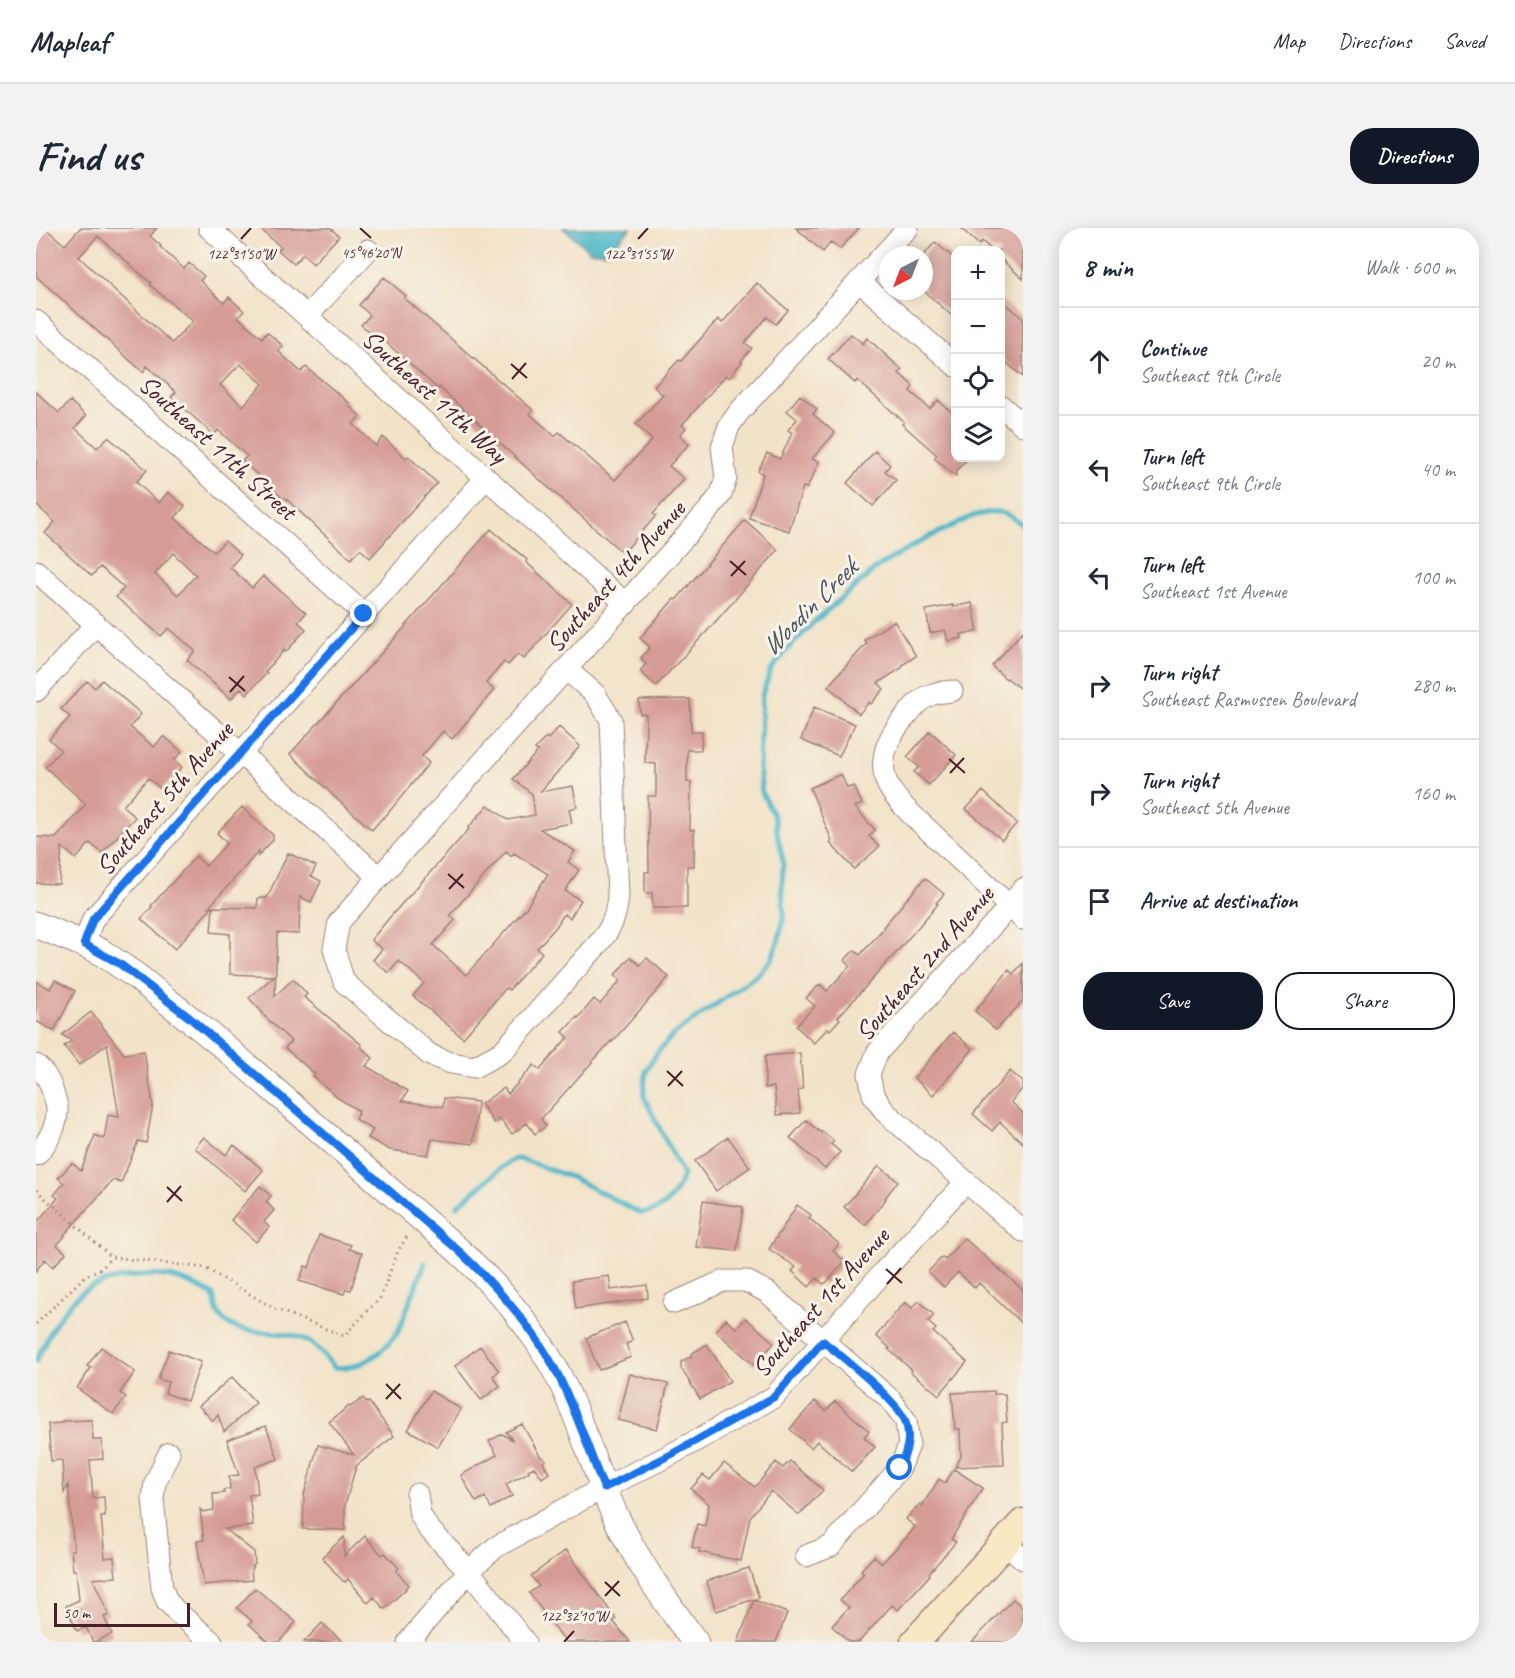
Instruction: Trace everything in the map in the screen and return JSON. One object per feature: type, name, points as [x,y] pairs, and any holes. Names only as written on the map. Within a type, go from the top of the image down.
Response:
[{"type":"main road","points":[[915,1642],[1017,1542]]},
{"type":"street","name":"Southeast 11th Way","points":[[209,228],[626,604]]},
{"type":"street","name":"Southeast 4th Avenue","points":[[567,670],[595,694],[611,720],[618,896],[616,913],[610,930],[599,944],[502,1052],[474,1066],[451,1063],[430,1055],[344,982],[334,949],[339,922],[709,510],[721,494],[726,478],[722,447],[729,426],[739,412],[908,228]]},
{"type":"street","points":[[307,316],[368,250]]},
{"type":"street","points":[[860,281],[951,362]]},
{"type":"street","name":"Southeast 11th Street","points":[[36,321],[364,614]]},
{"type":"street","points":[[1003,408],[1023,425]]},
{"type":"street","name":"Southeast 5th Avenue","points":[[84,944],[93,919],[485,478]]},
{"type":"street","points":[[36,571],[379,877]]},
{"type":"street","points":[[36,691],[96,624]]},
{"type":"street","points":[[952,691],[933,693],[919,701],[894,729],[883,761],[885,778],[892,792],[908,811],[1016,913]]},
{"type":"street","name":"Southeast 2nd Avenue","points":[[966,1182],[885,1112],[873,1094],[869,1074],[877,1053],[1016,913],[1023,889]]},
{"type":"street","points":[[36,925],[84,944],[120,964],[177,1008],[420,1217],[488,1279],[540,1344],[563,1386],[604,1488],[628,1540],[670,1608],[695,1642]]},
{"type":"street","points":[[36,1065],[50,1083],[57,1107],[54,1126],[46,1144],[36,1155]]},
{"type":"street","points":[[966,1182],[1023,1231]]},
{"type":"street","name":"Southeast 1st Avenue","points":[[604,1488],[672,1454],[774,1397],[884,1271],[966,1182]]},
{"type":"street","points":[[674,1302],[723,1281],[746,1281],[767,1292],[891,1400],[906,1421],[909,1445],[900,1468],[831,1546],[806,1556]]},
{"type":"street","points":[[169,1453],[155,1483],[153,1499],[162,1588],[167,1602],[212,1642]]},
{"type":"street","points":[[408,1642],[469,1571],[496,1547],[604,1488]]},
{"type":"street","points":[[417,1494],[420,1514],[428,1528],[469,1571],[525,1642]]},
{"type":"path","points":[[36,1190],[111,1257],[205,1268],[275,1309],[344,1336],[380,1298],[398,1251],[420,1217]]},
{"type":"path","points":[[36,1324],[85,1276],[103,1267],[111,1257]]},
{"type":"water","points":[[563,228],[631,228],[607,253],[590,251]]},
{"type":"building","points":[[80,228],[157,228],[150,236],[184,269],[189,263],[204,276],[200,281],[224,303],[229,297],[244,311],[238,317],[262,338],[267,332],[283,346],[278,351],[301,372],[306,367],[349,403],[348,405],[360,416],[353,424],[376,446],[383,437],[437,483],[370,558],[360,549],[351,559],[242,461],[247,456],[218,430],[214,435],[171,397],[176,392],[147,366],[143,372],[36,276],[36,241],[46,229],[65,245]],"holes":[[[98,236],[151,283],[150,285],[193,321],[172,343],[79,257]],[[240,364],[263,384],[243,406],[220,385]]]},
{"type":"building","points":[[259,228],[330,228],[339,236],[313,264],[303,254],[294,264],[278,250],[281,247]]},
{"type":"building","points":[[796,228],[859,228],[840,249],[831,242],[823,252]]},
{"type":"building","points":[[961,228],[1023,228],[1023,279],[1005,263],[1005,246],[988,246],[982,241],[979,245]]},
{"type":"building","points":[[935,242],[951,256],[951,315],[933,299],[932,246]]},
{"type":"building","points":[[384,277],[406,296],[404,298],[533,410],[530,414],[555,436],[559,432],[615,480],[652,440],[636,424],[663,395],[654,387],[679,360],[681,361],[718,319],[722,323],[757,283],[788,310],[776,324],[767,317],[745,343],[752,348],[742,362],[729,378],[726,375],[682,425],[686,428],[680,435],[689,444],[669,466],[684,479],[653,514],[656,516],[623,553],[439,387],[438,389],[379,336],[377,338],[361,325],[370,315],[359,305]]},
{"type":"building","points":[[1005,303],[1023,318],[1023,377],[1005,361]]},
{"type":"building","points":[[851,334],[863,344],[867,338],[902,370],[899,373],[913,386],[910,391],[930,409],[938,400],[951,412],[951,462],[964,462],[956,471],[956,476],[934,458],[937,455],[902,424],[904,422],[857,380],[855,383],[828,359]]},
{"type":"building","points":[[36,392],[59,413],[70,401],[86,416],[75,428],[97,448],[108,437],[147,470],[136,482],[159,503],[168,492],[185,506],[175,518],[214,552],[225,541],[241,555],[230,567],[252,588],[263,576],[306,613],[298,622],[306,629],[286,652],[284,650],[247,694],[241,688],[231,699],[187,660],[195,651],[169,628],[161,636],[116,597],[124,588],[100,567],[92,576],[45,533],[55,522],[36,505]],"holes":[[[173,553],[196,575],[178,595],[155,574]]]},
{"type":"building","points":[[800,395],[817,409],[813,414],[835,433],[812,459],[819,462],[807,488],[803,487],[789,531],[749,518],[763,474],[758,471],[767,453],[780,459],[792,433],[788,430],[797,419],[787,411]]},
{"type":"building","points":[[875,451],[890,465],[885,471],[896,480],[873,506],[847,483]]},
{"type":"building","points":[[745,520],[778,550],[656,686],[640,671],[646,664],[641,658],[650,647],[640,638]]},
{"type":"building","points":[[491,529],[572,604],[524,659],[518,654],[508,665],[504,662],[486,683],[494,690],[452,739],[443,731],[422,756],[429,763],[372,830],[290,754]]},
{"type":"building","points":[[972,603],[978,631],[961,634],[962,638],[948,641],[945,630],[930,633],[926,610]]},
{"type":"building","points":[[894,621],[916,656],[878,683],[884,689],[859,714],[828,686],[867,643],[864,640]]},
{"type":"building","points":[[1023,631],[1023,691],[992,666]]},
{"type":"building","points":[[102,680],[141,714],[130,727],[154,747],[164,736],[182,752],[174,760],[182,767],[162,790],[148,778],[123,806],[135,817],[102,853],[90,843],[76,859],[62,847],[59,884],[36,883],[36,837],[56,838],[86,804],[45,767],[61,750],[49,739],[70,717],[61,709],[87,681],[95,688]]},
{"type":"building","points":[[690,699],[691,731],[702,731],[701,750],[687,750],[687,782],[691,782],[690,830],[694,830],[694,866],[687,866],[687,908],[653,908],[652,893],[645,893],[645,872],[649,872],[648,796],[656,796],[656,764],[645,763],[646,714],[640,714],[639,700]]},
{"type":"building","points":[[814,707],[855,724],[839,756],[801,740]]},
{"type":"building","points":[[559,727],[580,746],[540,792],[573,786],[577,807],[569,809],[572,823],[540,829],[575,851],[568,862],[579,870],[565,891],[581,900],[570,918],[564,914],[556,927],[537,948],[542,953],[509,990],[506,988],[463,1038],[413,996],[424,983],[399,961],[389,973],[373,960],[382,949],[371,940],[488,805],[508,820],[535,815],[532,794],[513,779],[538,751],[535,749],[546,737],[548,739]],"holes":[[[506,851],[511,856],[514,853],[548,874],[526,908],[466,975],[433,945],[455,920],[450,915]]]},
{"type":"building","points":[[930,731],[956,755],[929,785],[914,772],[919,767],[907,757]]},
{"type":"building","points":[[841,774],[847,788],[854,786],[862,804],[855,807],[875,830],[869,836],[879,847],[854,869],[830,843],[832,841],[810,788]]},
{"type":"building","points":[[983,791],[1017,823],[1002,840],[966,809]]},
{"type":"building","points":[[242,807],[273,835],[273,840],[258,856],[259,851],[175,949],[141,919],[196,856],[206,866],[227,843],[217,833]]},
{"type":"building","points":[[288,853],[316,866],[311,876],[321,881],[311,902],[300,897],[299,934],[277,933],[275,996],[293,979],[307,994],[304,997],[362,1045],[361,1047],[373,1058],[366,1066],[408,1091],[402,1101],[443,1107],[444,1098],[478,1102],[473,1144],[432,1139],[428,1155],[390,1150],[368,1138],[373,1130],[355,1119],[359,1111],[338,1098],[285,1048],[291,1041],[262,1014],[249,998],[274,976],[230,974],[230,934],[211,932],[213,907],[257,908],[258,898],[267,898]]},
{"type":"building","points":[[925,878],[944,894],[936,903],[938,904],[838,1017],[840,1019],[814,1043],[796,1026],[815,1006],[806,998],[820,984],[827,991],[850,966],[845,960],[854,950],[860,955]]},
{"type":"building","points":[[630,957],[640,965],[647,958],[669,977],[541,1119],[546,1126],[535,1134],[527,1123],[512,1134],[500,1119],[494,1123],[481,1104],[504,1088],[508,1094],[534,1065],[540,1070],[568,1037],[563,1032],[594,999],[600,1004],[621,980],[615,975]]},
{"type":"building","points":[[1023,963],[1023,1001],[996,1030],[975,1011],[1009,970],[1013,974]]},
{"type":"building","points":[[55,980],[75,991],[54,1031],[36,1021],[36,981],[50,989]]},
{"type":"building","points":[[91,1012],[124,1054],[144,1051],[153,1105],[146,1143],[138,1141],[121,1183],[113,1180],[64,1235],[57,1245],[66,1253],[53,1267],[45,1259],[36,1271],[36,1223],[58,1198],[54,1195],[64,1183],[58,1178],[72,1163],[81,1171],[95,1135],[104,1139],[108,1115],[119,1117],[107,1044],[79,1065],[64,1046],[72,1041],[62,1035]]},
{"type":"building","points":[[953,1032],[973,1049],[933,1095],[914,1078]]},
{"type":"building","points":[[800,1053],[803,1089],[798,1090],[800,1113],[777,1115],[774,1087],[765,1088],[765,1056]]},
{"type":"building","points":[[1010,1071],[1023,1082],[1023,1088],[1011,1102],[1023,1113],[1023,1143],[1000,1122],[992,1131],[973,1114]]},
{"type":"building","points":[[806,1120],[834,1141],[831,1144],[840,1152],[825,1169],[790,1138]]},
{"type":"building","points":[[204,1137],[226,1155],[234,1145],[263,1170],[245,1191],[195,1148]]},
{"type":"building","points":[[728,1137],[750,1167],[716,1191],[695,1161]]},
{"type":"building","points":[[879,1166],[898,1181],[865,1225],[844,1207]]},
{"type":"building","points":[[260,1186],[271,1196],[266,1202],[274,1210],[264,1222],[269,1227],[256,1242],[231,1220]]},
{"type":"building","points":[[703,1201],[743,1207],[737,1251],[696,1247]]},
{"type":"building","points":[[797,1205],[811,1215],[809,1218],[839,1244],[833,1251],[845,1261],[823,1284],[817,1278],[809,1287],[792,1271],[796,1267],[769,1249]]},
{"type":"building","points":[[319,1235],[351,1245],[349,1249],[362,1253],[351,1290],[346,1289],[344,1294],[299,1281],[305,1266],[309,1268]]},
{"type":"building","points":[[964,1238],[1023,1290],[1023,1325],[979,1283],[975,1288],[958,1272],[944,1287],[928,1272],[942,1257],[945,1260]]},
{"type":"building","points":[[609,1276],[611,1290],[647,1285],[648,1298],[576,1309],[572,1281]]},
{"type":"building","points":[[919,1301],[934,1315],[928,1322],[936,1329],[933,1332],[967,1362],[939,1395],[911,1372],[912,1370],[876,1336],[905,1302],[912,1308]]},
{"type":"building","points":[[746,1318],[774,1343],[754,1365],[716,1331],[726,1319],[736,1328]]},
{"type":"building","points":[[625,1322],[633,1341],[626,1344],[631,1357],[599,1370],[586,1338]]},
{"type":"building","points":[[707,1344],[730,1381],[700,1399],[681,1368],[681,1362]]},
{"type":"building","points":[[480,1346],[499,1371],[493,1376],[500,1386],[481,1400],[455,1366]]},
{"type":"building","points":[[101,1347],[135,1372],[120,1393],[126,1397],[113,1414],[77,1388],[91,1368],[87,1366]]},
{"type":"building","points":[[169,1350],[201,1362],[187,1401],[165,1393],[168,1382],[158,1379]]},
{"type":"building","points":[[630,1374],[668,1384],[657,1429],[618,1420]]},
{"type":"building","points":[[232,1377],[256,1403],[224,1432],[218,1415],[213,1421],[199,1406]]},
{"type":"building","points":[[431,1391],[461,1409],[438,1447],[408,1430]]},
{"type":"building","points":[[994,1391],[994,1394],[1005,1394],[1007,1422],[1002,1423],[1004,1465],[955,1467],[961,1457],[960,1429],[955,1429],[952,1393]]},
{"type":"building","points":[[363,1398],[367,1403],[369,1402],[394,1436],[356,1466],[345,1505],[345,1530],[303,1529],[304,1495],[318,1445],[354,1455],[329,1422]]},
{"type":"building","points":[[815,1401],[826,1411],[835,1401],[869,1431],[864,1437],[875,1447],[852,1472],[817,1441],[811,1448],[790,1429]]},
{"type":"building","points":[[92,1420],[93,1440],[102,1440],[103,1459],[90,1460],[93,1498],[104,1497],[105,1517],[101,1517],[105,1558],[114,1557],[116,1577],[93,1579],[109,1615],[104,1617],[112,1634],[95,1642],[86,1627],[77,1631],[66,1606],[79,1600],[71,1550],[74,1550],[68,1485],[64,1493],[62,1460],[51,1461],[48,1424]]},
{"type":"building","points":[[522,1424],[540,1456],[546,1460],[543,1462],[549,1473],[542,1478],[534,1467],[528,1470],[529,1472],[506,1484],[512,1496],[491,1508],[485,1497],[476,1502],[461,1475],[497,1455],[489,1441],[502,1434],[513,1440],[506,1432]]},
{"type":"building","points":[[266,1426],[278,1459],[255,1467],[258,1494],[249,1495],[253,1526],[225,1529],[254,1552],[255,1564],[251,1569],[252,1580],[204,1585],[197,1541],[204,1540],[200,1509],[203,1512],[214,1510],[213,1494],[224,1493],[223,1490],[230,1489],[229,1476],[239,1475],[227,1440]]},
{"type":"building","points":[[790,1461],[823,1490],[799,1515],[771,1491],[750,1517],[741,1561],[699,1552],[700,1549],[692,1547],[697,1524],[705,1526],[709,1504],[691,1489],[703,1475],[710,1480],[724,1463],[755,1487],[776,1462],[783,1468]]},
{"type":"building","points":[[954,1469],[983,1488],[951,1539],[956,1542],[898,1610],[892,1605],[859,1642],[849,1642],[832,1626],[849,1607],[840,1600],[864,1573],[861,1570],[874,1556],[882,1563],[907,1537],[915,1527],[906,1519],[920,1504],[922,1506],[939,1479],[945,1483]]},
{"type":"building","points":[[365,1536],[382,1555],[385,1553],[399,1568],[396,1571],[409,1585],[384,1609],[374,1597],[368,1603],[348,1579],[343,1581],[322,1557],[344,1537],[344,1556]]},
{"type":"building","points":[[566,1550],[616,1619],[613,1621],[630,1642],[566,1642],[529,1593],[539,1586],[531,1576]]},
{"type":"building","points":[[749,1568],[759,1598],[716,1611],[707,1581]]},
{"type":"building","points":[[255,1588],[296,1622],[279,1642],[269,1642],[249,1624],[252,1621],[237,1608]]},
{"type":"building","points":[[1013,1599],[1023,1608],[1023,1642],[972,1642]]},
{"type":"building","points":[[754,1600],[787,1613],[776,1642],[738,1642]]},
{"type":"building","points":[[322,1623],[343,1642],[304,1642]]},
{"type":"waterway","name":"Woodin Creek","points":[[457,1206],[507,1163],[515,1159],[524,1160],[573,1178],[640,1213],[655,1210],[668,1201],[683,1175],[644,1097],[646,1071],[656,1054],[673,1035],[758,974],[771,960],[778,943],[784,916],[783,861],[774,817],[762,793],[759,767],[762,695],[771,670],[815,621],[879,566],[923,540],[973,516],[991,512],[1000,512],[1010,516],[1023,525]]},
{"type":"waterway","name":"Woodin Creek","points":[[36,1361],[53,1328],[78,1296],[86,1290],[109,1281],[149,1275],[171,1277],[193,1284],[213,1295],[218,1313],[233,1326],[243,1330],[299,1337],[314,1346],[334,1367],[353,1366],[378,1353],[398,1332],[425,1263]]},
{"type":"route","points":[[364,614],[93,919],[84,944],[120,964],[190,1018],[459,1251],[488,1279],[540,1344],[554,1367],[575,1412],[604,1488],[672,1454],[774,1397],[823,1341],[891,1400],[906,1421],[909,1445],[900,1468]]}]
